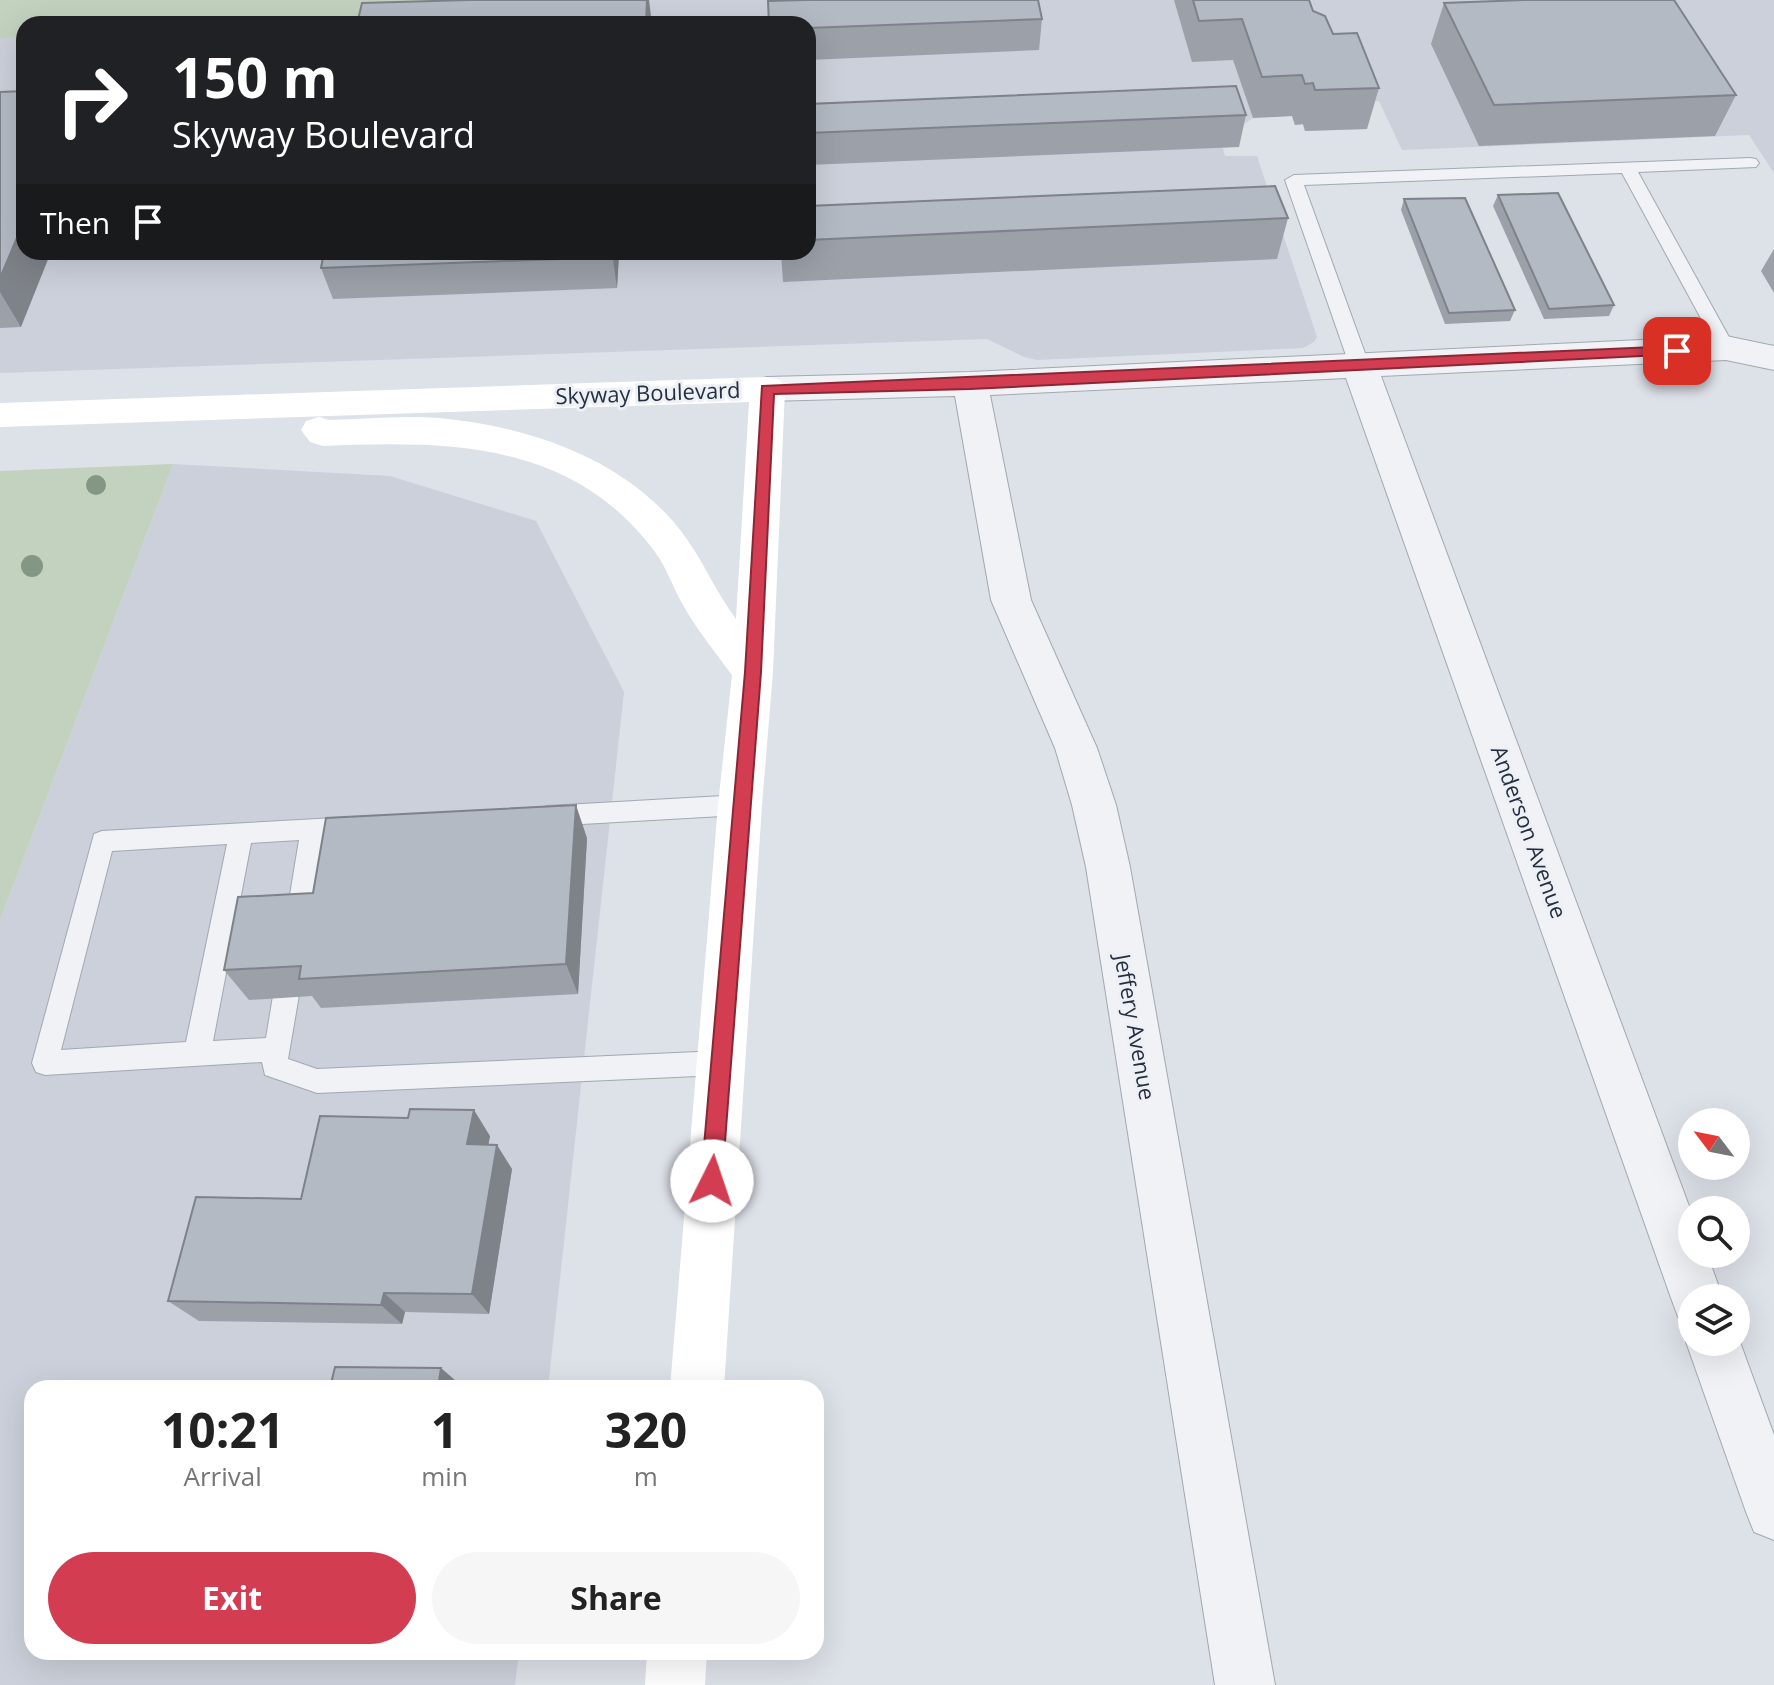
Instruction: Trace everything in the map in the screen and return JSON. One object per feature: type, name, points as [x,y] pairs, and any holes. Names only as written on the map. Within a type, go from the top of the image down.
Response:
[{"type":"main road","name":"Skyway Boulevard","points":[[0,415],[767,389]]},
{"type":"main road","points":[[698,1380],[740,805],[753,672],[767,389]]},
{"type":"main road","points":[[276,404],[323,433],[435,431],[488,437],[553,455],[597,477],[633,504],[668,541],[700,598],[753,672]]},
{"type":"main road","points":[[675,1685],[677,1660]]},
{"type":"street","name":"Skyway Boulevard","points":[[767,389],[970,384],[1726,348],[1774,358]]},
{"type":"street","name":"Anderson Avenue","points":[[1360,367],[1692,1284]]},
{"type":"street","name":"Jeffery Avenue","points":[[970,384],[1011,600],[1076,748],[1094,805],[1108,867],[1245,1685]]},
{"type":"street","points":[[1718,1356],[1774,1512]]},
{"type":"lane","points":[[1360,367],[1294,180],[1750,163]]},
{"type":"lane","points":[[1627,167],[1726,348]]},
{"type":"lane","points":[[519,818],[740,805]]},
{"type":"lane","points":[[277,1049],[45,1063],[102,841],[376,825]]},
{"type":"lane","points":[[313,829],[274,1066],[317,1081],[720,1063]]},
{"type":"lane","points":[[197,1054],[241,833]]},
{"type":"shaded area","points":[[644,0],[1774,0],[1774,173],[1749,135],[1402,150],[1379,101],[1357,102],[1367,129],[1305,131],[1303,125],[1295,125],[1292,116],[1253,118],[1235,130],[1219,133],[1225,156],[1257,156],[1317,337],[1303,348],[1037,360],[987,339],[0,373],[0,35],[16,34],[16,260],[816,260],[816,16],[471,16]]},
{"type":"shaded area","points":[[173,464],[390,476],[536,521],[624,692],[549,1380],[24,1380],[24,1660],[518,1660],[515,1685],[0,1685],[0,920]]},
{"type":"green space","points":[[0,0],[644,0],[491,16],[16,16],[16,37],[0,38]]},
{"type":"green space","points":[[173,464],[0,920],[0,471]]},
{"type":"building","points":[[647,0],[646,16],[359,16],[362,3]]},
{"type":"building","points":[[1038,0],[1042,19],[816,28],[816,16],[769,16],[768,1]]},
{"type":"building","points":[[1193,0],[1309,0],[1313,11],[1325,16],[1333,34],[1357,33],[1379,88],[1315,90],[1313,83],[1305,84],[1302,75],[1262,77],[1242,19],[1199,21]]},
{"type":"building","points":[[1674,0],[1736,95],[1494,105],[1444,3]]},
{"type":"building","points":[[1236,86],[1246,115],[816,133],[816,104]]},
{"type":"building","points":[[16,91],[16,240],[0,278],[0,92]]},
{"type":"building","points":[[1275,186],[1288,218],[816,240],[816,206]]},
{"type":"building","points":[[1558,193],[1614,305],[1549,309],[1498,195]]},
{"type":"building","points":[[1465,198],[1515,310],[1449,313],[1404,199]]},
{"type":"building","points":[[322,260],[532,260],[321,268]]},
{"type":"building","points":[[576,805],[566,964],[299,979],[301,966],[224,970],[238,897],[313,893],[326,818]]},
{"type":"building","points":[[410,1109],[474,1110],[467,1144],[497,1145],[472,1294],[384,1293],[381,1305],[168,1301],[196,1197],[301,1199],[320,1116],[408,1118]]},
{"type":"building","points":[[335,1367],[441,1368],[439,1380],[332,1380]]},
{"type":"route","points":[[712,1181],[753,672],[767,389],[970,384],[1677,351]]}]
